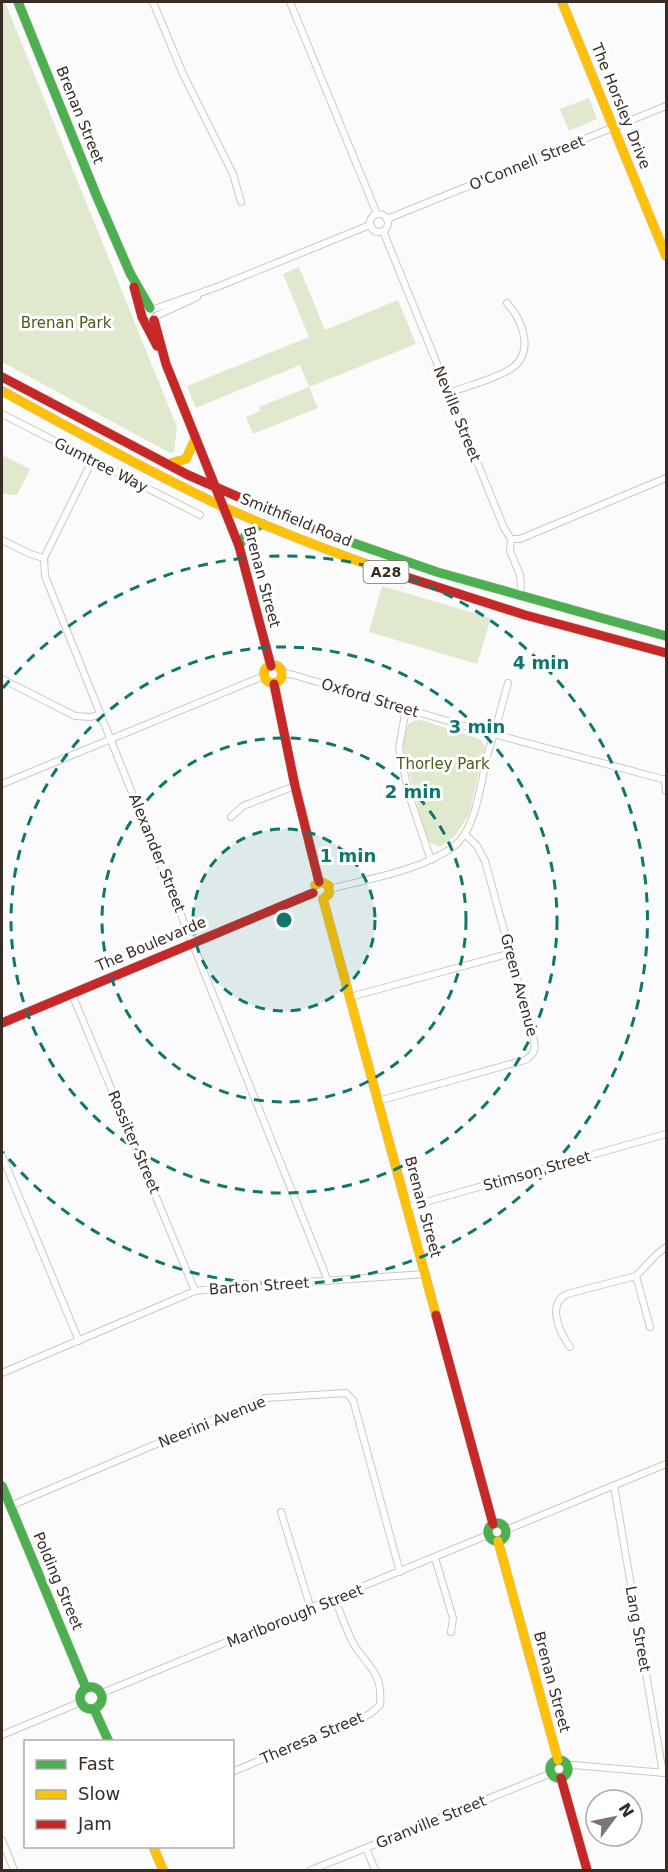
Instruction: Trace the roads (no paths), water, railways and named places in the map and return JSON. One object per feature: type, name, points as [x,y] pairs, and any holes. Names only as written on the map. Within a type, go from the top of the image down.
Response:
[{"type":"main road","name":"Brenan Street","points":[[18,2],[130,273],[143,317],[166,364],[239,546],[271,666]]},
{"type":"main road","name":"The Horsley Drive","points":[[562,2],[666,256]]},
{"type":"main road","name":"Brenan Street","points":[[130,273],[154,313],[166,364]]},
{"type":"main road","points":[[143,317],[150,322],[154,313]]},
{"type":"main road","name":"Smithfield Road","points":[[2,377],[215,488],[407,564],[666,636]]},
{"type":"main road","name":"Smithfield Road","points":[[2,392],[224,507],[384,572],[474,602],[666,653]]},
{"type":"main road","points":[[168,464],[186,459],[195,439]]},
{"type":"main road","points":[[236,496],[264,501],[314,521]]},
{"type":"main road","points":[[239,546],[248,531],[262,524]]},
{"type":"main road","points":[[271,666],[280,668],[282,674],[281,679],[274,684],[264,676],[265,671],[271,666]]},
{"type":"main road","points":[[274,684],[319,882]]},
{"type":"main road","points":[[319,882],[324,882],[330,889],[323,899],[315,897],[313,893],[313,887],[319,882]]},
{"type":"main road","name":"The Boulevarde","points":[[2,1023],[313,893]]},
{"type":"main road","name":"Brenan Street","points":[[323,899],[493,1524]]},
{"type":"main road","name":"Polding Street","points":[[2,1486],[86,1688]]},
{"type":"main road","points":[[493,1524],[501,1524],[506,1530],[505,1536],[498,1541],[493,1541],[488,1535],[493,1524]]},
{"type":"main road","name":"Brenan Street","points":[[498,1541],[558,1760]]},
{"type":"main road","points":[[95,1687],[102,1694],[102,1703],[94,1709],[86,1708],[81,1702],[80,1694],[86,1688],[95,1687]]},
{"type":"main road","points":[[94,1709],[108,1740]]},
{"type":"main road","points":[[558,1760],[562,1760],[567,1766],[561,1778],[555,1778],[552,1773],[553,1765],[558,1760]]},
{"type":"main road","points":[[561,1778],[587,1870]]},
{"type":"main road","points":[[154,1848],[163,1870]]},
{"type":"street","points":[[153,2],[183,74],[233,174],[241,202]]},
{"type":"street","points":[[290,2],[377,214]]},
{"type":"street","name":"O'Connell Street","points":[[387,219],[666,105]]},
{"type":"street","points":[[370,225],[376,231],[382,231],[387,225],[387,219],[377,214]]},
{"type":"street","points":[[370,225],[371,219],[377,214]]},
{"type":"street","points":[[154,313],[370,225]]},
{"type":"street","name":"Neville Street","points":[[382,231],[504,528],[511,539],[510,551],[520,575],[519,597]]},
{"type":"street","points":[[449,393],[507,371],[516,365],[526,340],[518,314],[507,303]]},
{"type":"street","name":"Gumtree Way","points":[[2,414],[201,515]]},
{"type":"street","points":[[2,540],[30,554],[44,558],[92,461]]},
{"type":"street","points":[[511,539],[520,539],[666,478]]},
{"type":"street","name":"Alexander Street","points":[[44,558],[45,576],[194,942],[328,1281]]},
{"type":"street","name":"Oxford Street","points":[[282,674],[294,675],[495,735],[665,780]]},
{"type":"street","points":[[2,784],[264,676]]},
{"type":"street","points":[[2,679],[75,716],[91,717],[100,714]]},
{"type":"street","points":[[330,889],[431,860],[454,846],[465,834],[474,813],[508,683]]},
{"type":"street","points":[[406,709],[399,748],[410,795],[431,860]]},
{"type":"street","points":[[665,780],[666,790]]},
{"type":"street","points":[[231,817],[243,806],[296,786]]},
{"type":"street","name":"Green Avenue","points":[[378,1101],[525,1060],[532,1056],[536,1044],[485,861],[477,846],[465,834]]},
{"type":"street","points":[[350,997],[511,953]]},
{"type":"street","name":"Rossiter Street","points":[[72,994],[195,1291]]},
{"type":"street","name":"Stimson Street","points":[[408,1207],[666,1134]]},
{"type":"street","points":[[2,1156],[79,1341]]},
{"type":"street","points":[[570,1347],[562,1335],[555,1309],[560,1298],[567,1294],[636,1276],[666,1247]]},
{"type":"street","name":"Barton Street","points":[[2,1373],[195,1291],[426,1274]]},
{"type":"street","points":[[636,1276],[650,1327]]},
{"type":"street","name":"Neerini Avenue","points":[[10,1506],[265,1398],[345,1393],[352,1400],[400,1572]]},
{"type":"street","points":[[506,1530],[666,1464]]},
{"type":"street","name":"Lang Street","points":[[614,1486],[664,1773]]},
{"type":"street","points":[[281,1512],[311,1609]]},
{"type":"street","name":"Marlborough Street","points":[[102,1694],[335,1600],[488,1535]]},
{"type":"street","points":[[435,1558],[453,1618],[451,1632]]},
{"type":"street","name":"Theresa Street","points":[[234,1771],[370,1714],[380,1705],[381,1689],[373,1668],[354,1644],[335,1600]]},
{"type":"street","points":[[2,1734],[81,1702]]},
{"type":"street","points":[[567,1766],[664,1773]]},
{"type":"street","name":"Granville Street","points":[[311,1870],[552,1773]]},
{"type":"street","points":[[2,1840],[14,1870]]},
{"type":"street","points":[[366,1848],[375,1870]]},
{"type":"park label","name":"Brenan Park","points":[[66,323]]},
{"type":"park label","name":"Thorley Park","points":[[443,764]]}]
